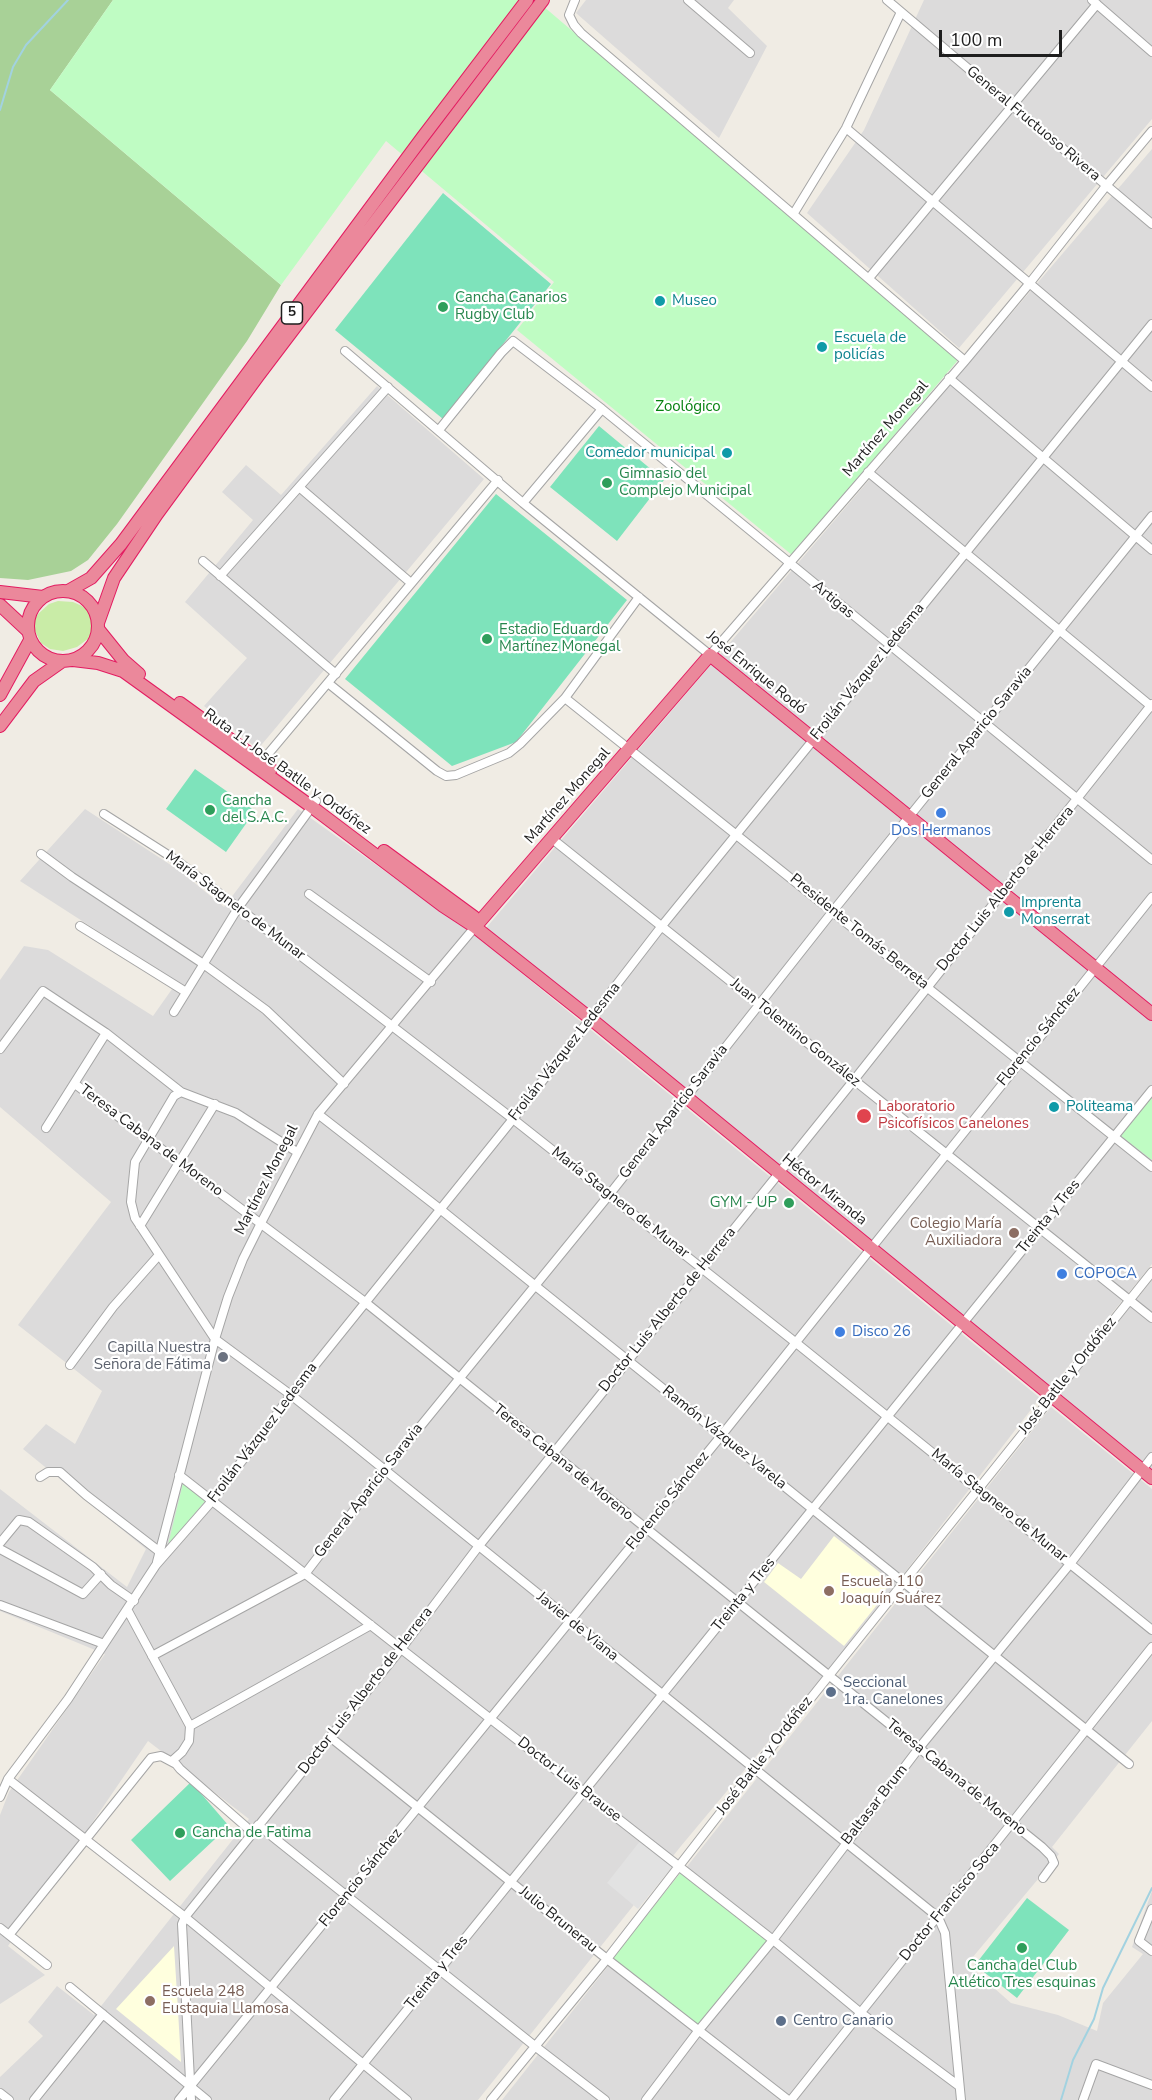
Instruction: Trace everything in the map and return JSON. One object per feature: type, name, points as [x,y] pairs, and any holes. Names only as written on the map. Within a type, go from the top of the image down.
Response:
[{"type":"highway","name":"5","points":[[98,626],[114,578],[136,544],[427,143],[436,120],[527,0]]},
{"type":"highway","name":"5","points":[[68,591],[91,578],[121,544],[427,143],[447,128],[543,0]]},
{"type":"highway","points":[[0,695],[29,635],[30,612],[43,597],[51,593],[68,591],[89,602],[98,626],[97,638],[87,652],[34,681],[0,726]]},
{"type":"highway","points":[[0,592],[43,597]]},
{"type":"highway","points":[[0,605],[29,635],[39,653],[53,660],[67,661]]},
{"type":"highway","name":"Ruta 11 José Batlle y Ordóñez","points":[[98,626],[132,669],[259,765]]},
{"type":"highway","name":"José Enrique Rodó","points":[[710,655],[1152,1014]]},
{"type":"highway","name":"Martínez Monegal","points":[[478,924],[710,655]]},
{"type":"highway","name":"Ruta 11 José Batlle y Ordóñez","points":[[67,661],[98,663],[123,671],[314,804],[443,906],[478,924]]},
{"type":"highway","name":"Héctor Miranda","points":[[478,924],[778,1173],[1147,1474]]},
{"type":"street","points":[[575,0],[569,15],[581,33],[794,213],[964,361]]},
{"type":"street","points":[[688,0],[750,53]]},
{"type":"street","points":[[869,278],[934,202],[1094,2],[1152,52]]},
{"type":"street","points":[[794,213],[846,128],[895,4]]},
{"type":"street","name":"General Fructuoso Rivera","points":[[895,4],[1011,106],[1152,224]]},
{"type":"street","points":[[846,128],[1152,387]]},
{"type":"street","name":"Martínez Monegal","points":[[710,655],[1029,284],[1152,131]]},
{"type":"street","name":"Froilán Vázquez Ledesma","points":[[0,1797],[8,1779],[128,1611],[156,1565],[213,1501],[291,1395],[513,1119],[661,927],[1152,324]]},
{"type":"street","name":"Artigas","points":[[439,430],[513,340],[602,410],[1152,860]]},
{"type":"street","name":"José Enrique Rodó","points":[[345,351],[523,503],[710,655]]},
{"type":"street","points":[[949,378],[1152,550]]},
{"type":"street","points":[[220,576],[388,387]]},
{"type":"street","points":[[523,503],[602,410]]},
{"type":"street","points":[[868,472],[1152,706]]},
{"type":"street","points":[[259,765],[498,480]]},
{"type":"street","points":[[300,487],[411,584]]},
{"type":"street","name":"General Aparicio Saravia","points":[[152,1656],[305,1574],[384,1471],[609,1195],[833,911],[1152,516]]},
{"type":"street","points":[[203,561],[336,674]]},
{"type":"street","points":[[328,683],[437,771],[446,776],[456,775],[509,753],[565,698],[639,597]]},
{"type":"street","name":"Presidente Tomás Berreta","points":[[565,698],[1152,1167]]},
{"type":"street","name":"Doctor Luis Alberto de Herrera","points":[[185,1917],[401,1649],[478,1547],[628,1359],[1152,706]]},
{"type":"street","points":[[174,1012],[202,963],[238,908],[314,804]]},
{"type":"street","name":"María Stagnero de Munar","points":[[104,814],[176,860],[513,1119],[795,1342],[1152,1630]]},
{"type":"street","name":"Juan Tolentino González","points":[[551,838],[1152,1318]]},
{"type":"street","points":[[41,854],[202,963],[266,1010],[344,1084]]},
{"type":"street","points":[[309,894],[430,982]]},
{"type":"street","name":"Florencio Sánchez","points":[[179,2100],[721,1436],[1152,897]]},
{"type":"street","name":"Martínez Monegal","points":[[156,1565],[215,1339],[243,1258],[318,1114],[478,924]]},
{"type":"street","points":[[80,926],[186,992]]},
{"type":"street","points":[[0,1049],[43,992],[106,1033],[181,1092],[236,1113],[297,1152]]},
{"type":"street","points":[[46,1128],[106,1033]]},
{"type":"street","name":"Teresa Cabana de Moreno","points":[[75,1084],[365,1302],[737,1604],[1013,1824],[1051,1856],[1054,1863],[1043,1878]]},
{"type":"street","name":"Treinta y Tres","points":[[334,2100],[1152,1090]]},
{"type":"street","name":"Javier de Viana","points":[[181,1092],[174,1096],[135,1162],[131,1202],[135,1218],[215,1339],[291,1395],[938,1917]]},
{"type":"street","points":[[140,1226],[215,1104]]},
{"type":"street","name":"Ramón Vázquez Varela","points":[[318,1114],[628,1359],[995,1658],[1129,1764]]},
{"type":"street","points":[[70,1365],[113,1306],[159,1255]]},
{"type":"street","name":"José Batlle y Ordóñez","points":[[491,2100],[607,1959],[755,1768],[1152,1272]]},
{"type":"street","name":"Baltasar Brum","points":[[646,2100],[699,2030],[773,1940],[919,1748],[1147,1474],[1152,1457]]},
{"type":"street","points":[[40,1477],[48,1472],[60,1472],[86,1496],[160,1552]]},
{"type":"street","name":"Doctor Luis Brause","points":[[179,1475],[773,1940],[861,2013],[959,2086]]},
{"type":"street","points":[[0,1544],[19,1520],[24,1519],[80,1557],[111,1585],[134,1600]]},
{"type":"street","points":[[0,1549],[83,1594],[100,1574]]},
{"type":"street","points":[[0,1605],[104,1644]]},
{"type":"street","points":[[128,1611],[190,1726],[191,1737],[186,1747],[172,1761]]},
{"type":"street","points":[[190,1726],[371,1625]]},
{"type":"street","name":"Doctor Francisco Soca","points":[[790,2100],[1013,1824],[1152,1647]]},
{"type":"street","name":"Julio Brunerau","points":[[330,1737],[607,1959],[790,2100]]},
{"type":"street","points":[[9,1935],[151,1758],[161,1756],[172,1761],[255,1829],[347,1896],[605,2100]]},
{"type":"street","points":[[8,1779],[185,1917],[407,2100]]},
{"type":"street","points":[[1152,1909],[1139,1941],[1152,1951]]},
{"type":"street","points":[[185,1917],[182,1924],[191,2100]]},
{"type":"street","points":[[938,1917],[945,1933],[961,2100]]},
{"type":"street","points":[[0,1928],[47,1965]]},
{"type":"street","points":[[70,1987],[207,2100]]},
{"type":"street","points":[[34,2100],[103,2014]]},
{"type":"street","points":[[1083,2100],[1096,2064],[1152,2085]]},
{"type":"street","points":[[0,2093],[9,2100]]},
{"type":"shaded area","points":[[586,0],[734,0],[728,8],[767,46],[719,138],[576,13]]},
{"type":"shaded area","points":[[924,0],[1152,0],[1152,119],[959,348],[807,213],[864,130]]},
{"type":"shaded area","points":[[1152,149],[1152,1264],[1051,1388],[486,928]]},
{"type":"shaded area","points":[[377,386],[484,479],[258,749],[204,706],[247,658],[185,602],[253,520],[222,492],[246,465],[281,495]]},
{"type":"shaded area","points":[[85,809],[180,871],[224,907],[298,809],[481,940],[1040,1398],[844,1651],[681,1846],[478,2100],[0,2100],[0,2077],[43,2036],[28,2022],[57,1986],[94,2015],[249,1819],[148,1741],[8,1946],[45,1975],[0,2004],[0,1815],[9,1792],[105,1654],[0,1611],[0,1489],[127,1587],[146,1549],[23,1449],[46,1424],[75,1444],[102,1391],[18,1325],[111,1202],[0,1107],[0,980],[24,946],[48,950],[153,1016],[177,982],[20,881]]},
{"type":"shaded area","points":[[1152,1280],[1152,1469],[1060,1394]]},
{"type":"shaded area","points":[[1051,1407],[1152,1489],[1152,1721],[1052,1847],[1059,1854],[967,1964],[1011,2003],[1058,2015],[1097,2031],[1103,2003],[1143,1954],[1132,1947],[1152,1891],[1152,2100],[502,2100]]},
{"type":"shaded area","name":"Escuela 110 Joaquín Suárez","points":[[834,1536],[882,1574],[881,1577],[890,1584],[883,1593],[885,1595],[844,1646],[764,1582],[778,1563],[801,1579]]},
{"type":"shaded area","points":[[640,1841],[673,1866],[638,1909],[607,1883]]},
{"type":"shaded area","name":"Escuela 248 Eustaquia Llamosa","points":[[174,1946],[177,1994],[181,2062],[116,2009]]},
{"type":"green space","points":[[0,0],[113,0],[50,90],[281,285],[247,341],[117,524],[88,560],[71,571],[28,580],[0,578]]},
{"type":"green space","name":"Zoológico","points":[[113,0],[536,0],[958,360],[792,555],[517,330],[554,282],[386,141],[281,285],[50,90]]},
{"type":"green space","name":"Cancha Canarios Rugby Club","points":[[443,193],[551,284],[443,419],[335,330]]},
{"type":"green space","name":"Gimnasio del Complejo Municipal","points":[[599,426],[664,480],[617,541],[550,487]]},
{"type":"green space","name":"Estadio Eduardo Martínez Monegal","points":[[496,494],[627,600],[516,742],[452,766],[345,679]]},
{"type":"green space","points":[[58,601],[73,602],[82,606],[95,619],[89,638],[77,647],[63,651],[50,649],[41,643],[34,629],[34,621],[38,614],[49,604]]},
{"type":"green space","name":"Cancha del S.A.C.","points":[[195,769],[255,811],[226,852],[166,809]]},
{"type":"green space","points":[[1152,1097],[1152,1160],[1121,1136]]},
{"type":"green space","points":[[183,1483],[206,1500],[168,1545]]},
{"type":"green space","name":"Cancha de Fatima","points":[[191,1782],[229,1826],[170,1881],[131,1840]]},
{"type":"green space","points":[[681,1872],[768,1940],[699,2028],[612,1959]]},
{"type":"green space","name":"Cancha del Club Atlético Tres esquinas","points":[[1027,1898],[1069,1930],[1017,1998],[975,1965]]},
{"type":"waterway","points":[[0,110],[13,67],[26,45],[68,0]]},
{"type":"waterway","points":[[1061,2100],[1073,2060],[1094,2019],[1103,1988],[1152,1888]]},
{"type":"place","name":"Museo","points":[[660,301]]},
{"type":"place","name":"Cancha Canarios Rugby Club","points":[[443,307]]},
{"type":"place","name":"Escuela de policías","points":[[822,347]]},
{"type":"place","name":"Comedor municipal","points":[[727,453]]},
{"type":"place","name":"Gimnasio del Complejo Municipal","points":[[607,483]]},
{"type":"place","name":"Estadio Eduardo Martínez Monegal","points":[[487,639]]},
{"type":"place","name":"Cancha del S.A.C.","points":[[210,810]]},
{"type":"place","name":"Dos Hermanos","points":[[941,813]]},
{"type":"place","name":"Imprenta Monserrat","points":[[1009,912]]},
{"type":"place","name":"Politeama","points":[[1054,1107]]},
{"type":"place","name":"Laboratorio Psicofísicos Canelones","points":[[864,1116]]},
{"type":"place","name":"GYM - UP","points":[[789,1203]]},
{"type":"place","name":"Colegio María Auxiliadora","points":[[1014,1233]]},
{"type":"place","name":"COPOCA","points":[[1062,1274]]},
{"type":"place","name":"Disco 26","points":[[840,1332]]},
{"type":"place","name":"Capilla Nuestra Señora de Fátima","points":[[223,1357]]},
{"type":"place","name":"Escuela 110 Joaquín Suárez","points":[[829,1591]]},
{"type":"place","name":"Seccional 1ra. Canelones","points":[[831,1692]]},
{"type":"place","name":"Cancha de Fatima","points":[[180,1833]]},
{"type":"place","name":"Cancha del Club Atlético Tres esquinas","points":[[1022,1948]]},
{"type":"place","name":"Escuela 248 Eustaquia Llamosa","points":[[150,2001]]},
{"type":"place","name":"Centro Canario","points":[[781,2021]]}]
